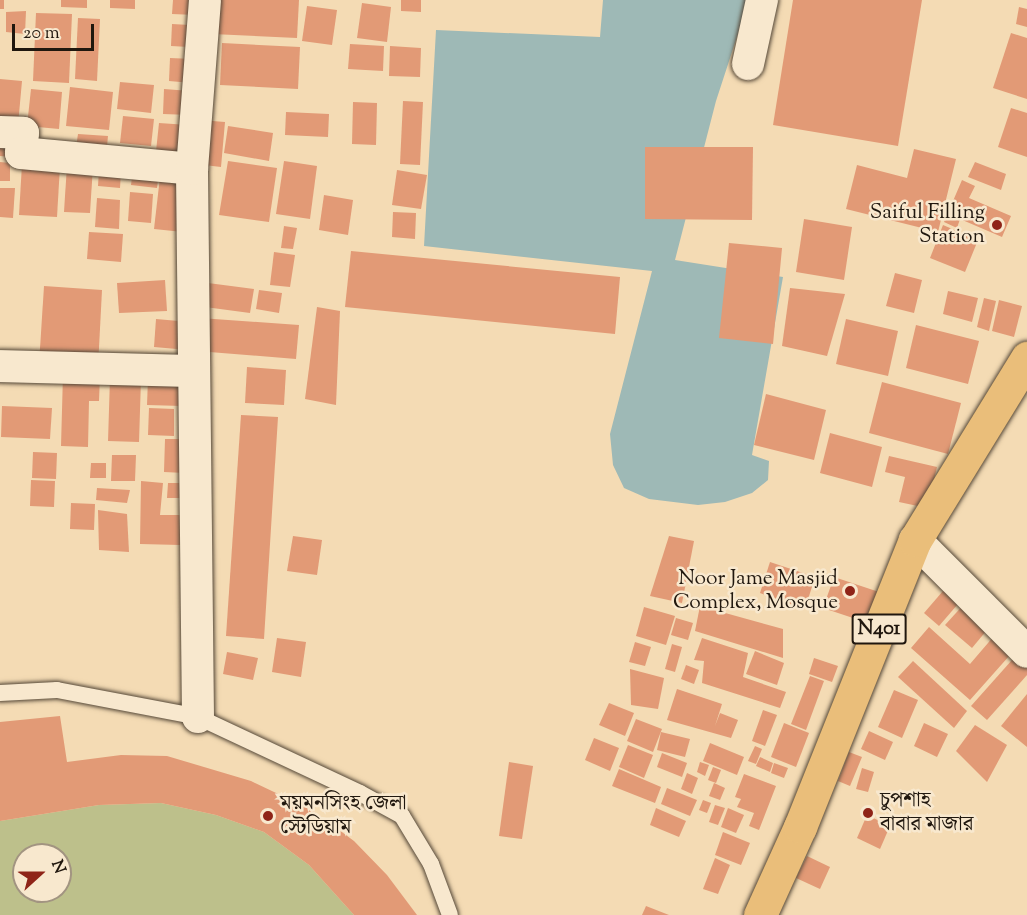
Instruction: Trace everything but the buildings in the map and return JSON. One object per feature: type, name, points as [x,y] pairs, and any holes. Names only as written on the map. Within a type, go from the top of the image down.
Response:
[{"type":"highway","name":"N401","points":[[760,915],[800,828],[915,540],[1027,358]]},
{"type":"street","points":[[198,717],[192,169],[205,0]]},
{"type":"street","points":[[748,64],[762,0]]},
{"type":"street","points":[[0,132],[23,133],[21,153],[192,169]]},
{"type":"street","points":[[0,366],[195,371]]},
{"type":"street","points":[[915,540],[1027,652]]},
{"type":"lane","points":[[0,693],[57,690],[198,717],[402,816],[431,864],[450,915]]},
{"type":"green space","points":[[161,803],[216,815],[264,832],[309,865],[354,915],[0,915],[0,821],[99,805]]},
{"type":"water","points":[[603,0],[749,0],[716,101],[675,260],[783,277],[752,455],[769,461],[768,480],[752,493],[725,502],[698,505],[649,499],[624,488],[613,465],[610,434],[652,271],[424,246],[436,30],[600,37]]},
{"type":"place","name":"Saiful Filling Station","points":[[997,225]]},
{"type":"place","name":"Noor Jame Masjid Complex, Mosque","points":[[850,591]]},
{"type":"place","name":"চুপশাহ বাবার মাজার","points":[[868,813]]},
{"type":"place","name":"ময়মনসিংহ জেলা স্টেডিয়াম","points":[[268,816]]}]
